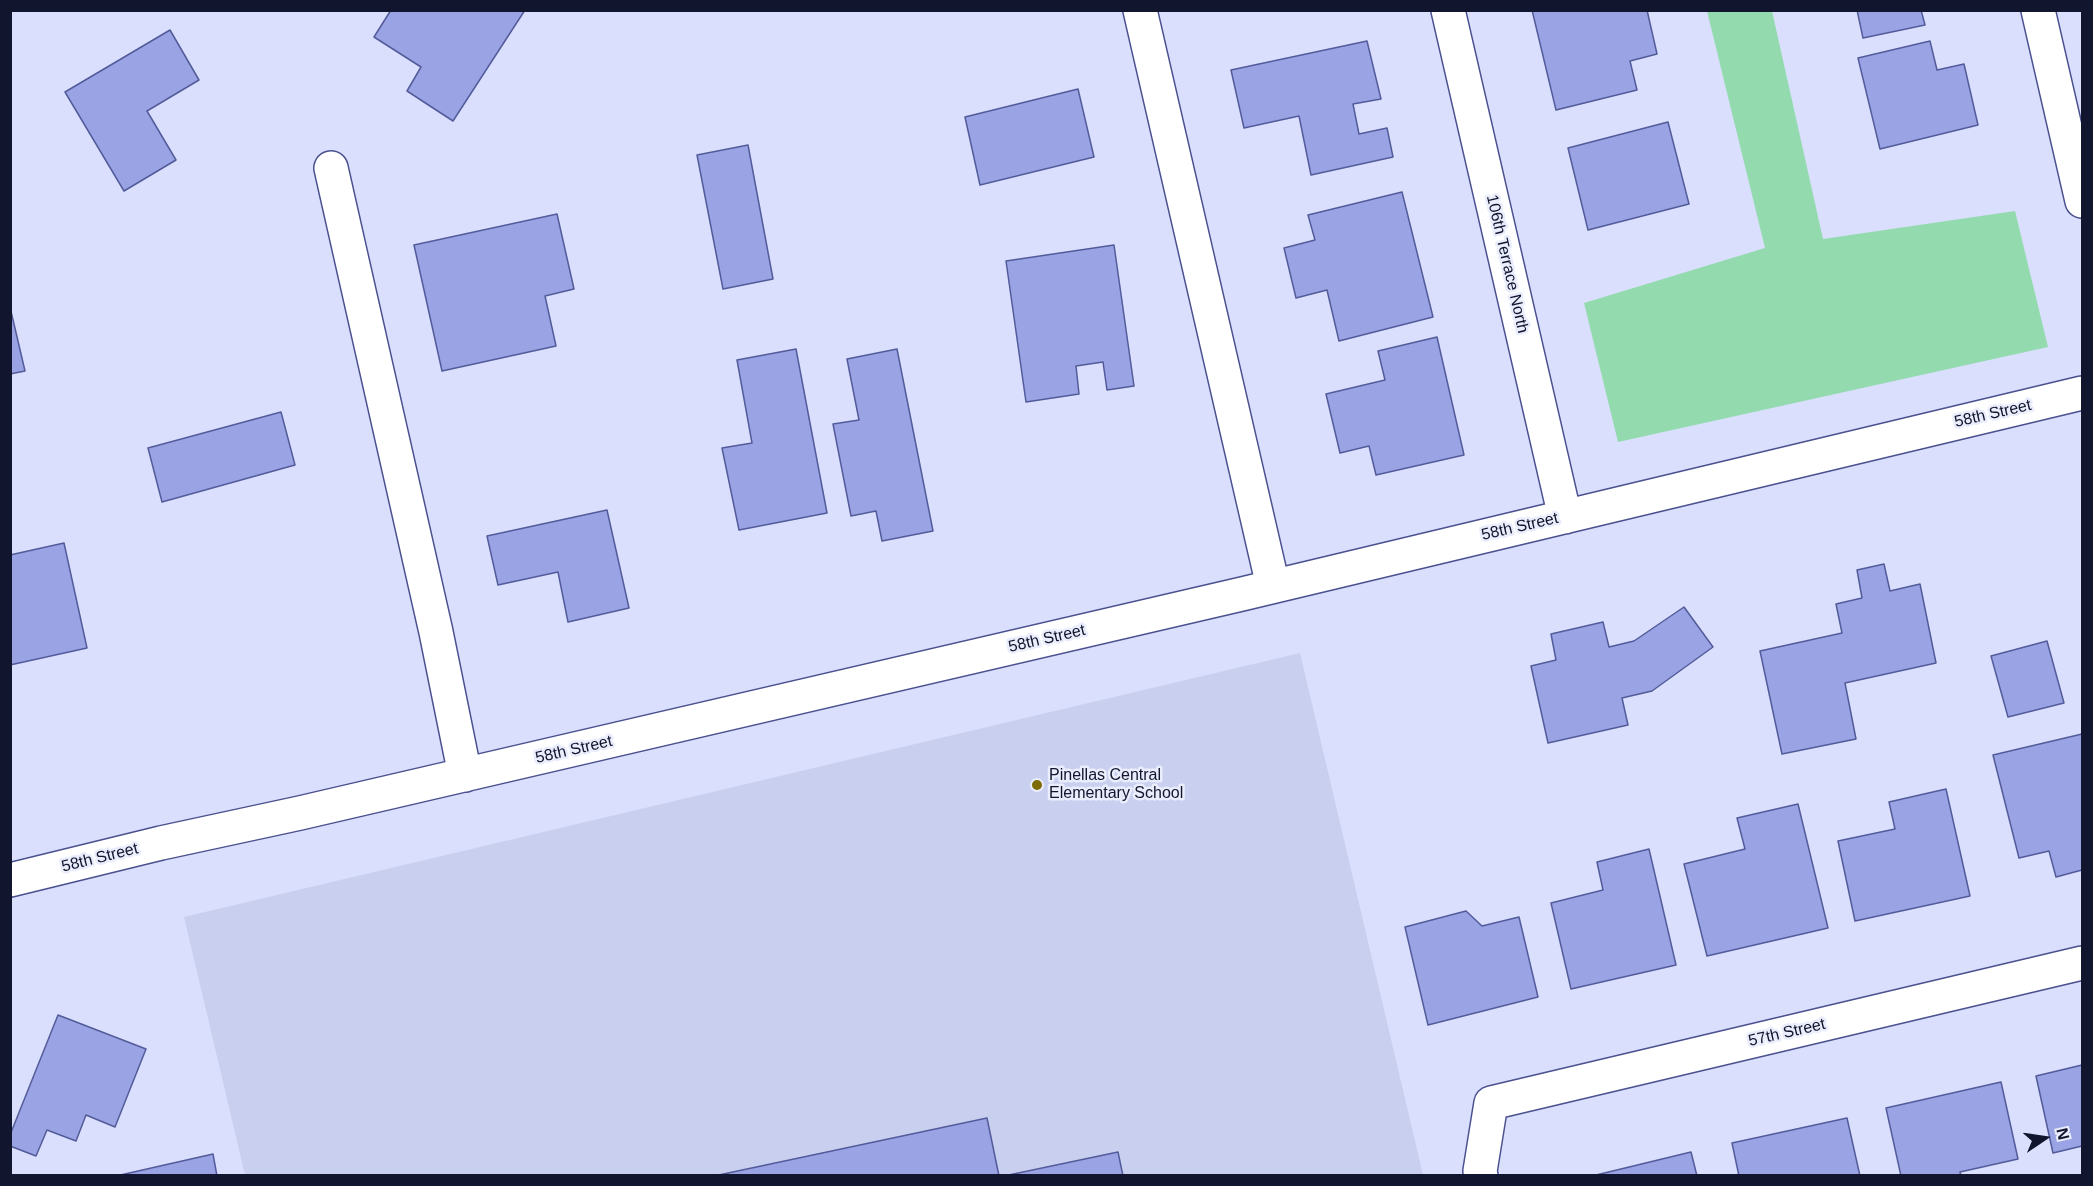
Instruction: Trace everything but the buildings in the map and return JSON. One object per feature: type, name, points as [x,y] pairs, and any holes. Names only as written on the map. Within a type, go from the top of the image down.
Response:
[{"type":"street","points":[[1140,10],[1273,586]]},
{"type":"street","name":"106th Terrace North","points":[[1448,10],[1565,517]]},
{"type":"street","points":[[2038,10],[2082,201]]},
{"type":"street","points":[[331,168],[436,632],[465,775]]},
{"type":"street","name":"58th Street","points":[[10,880],[161,843],[465,775],[1273,586],[2082,393]]},
{"type":"street","name":"57th Street","points":[[1481,1176],[1480,1170],[1491,1103],[2082,963]]},
{"type":"shaded area","points":[[1707,11],[1772,11],[1823,239],[2015,211],[2048,347],[1618,442],[1584,303],[1765,248]]},
{"type":"shaded area","name":"Pinellas Central Elementary School","points":[[1300,653],[1423,1175],[245,1175],[184,917]]},
{"type":"place","name":"Pinellas Central Elementary School","points":[[1037,785]]}]
